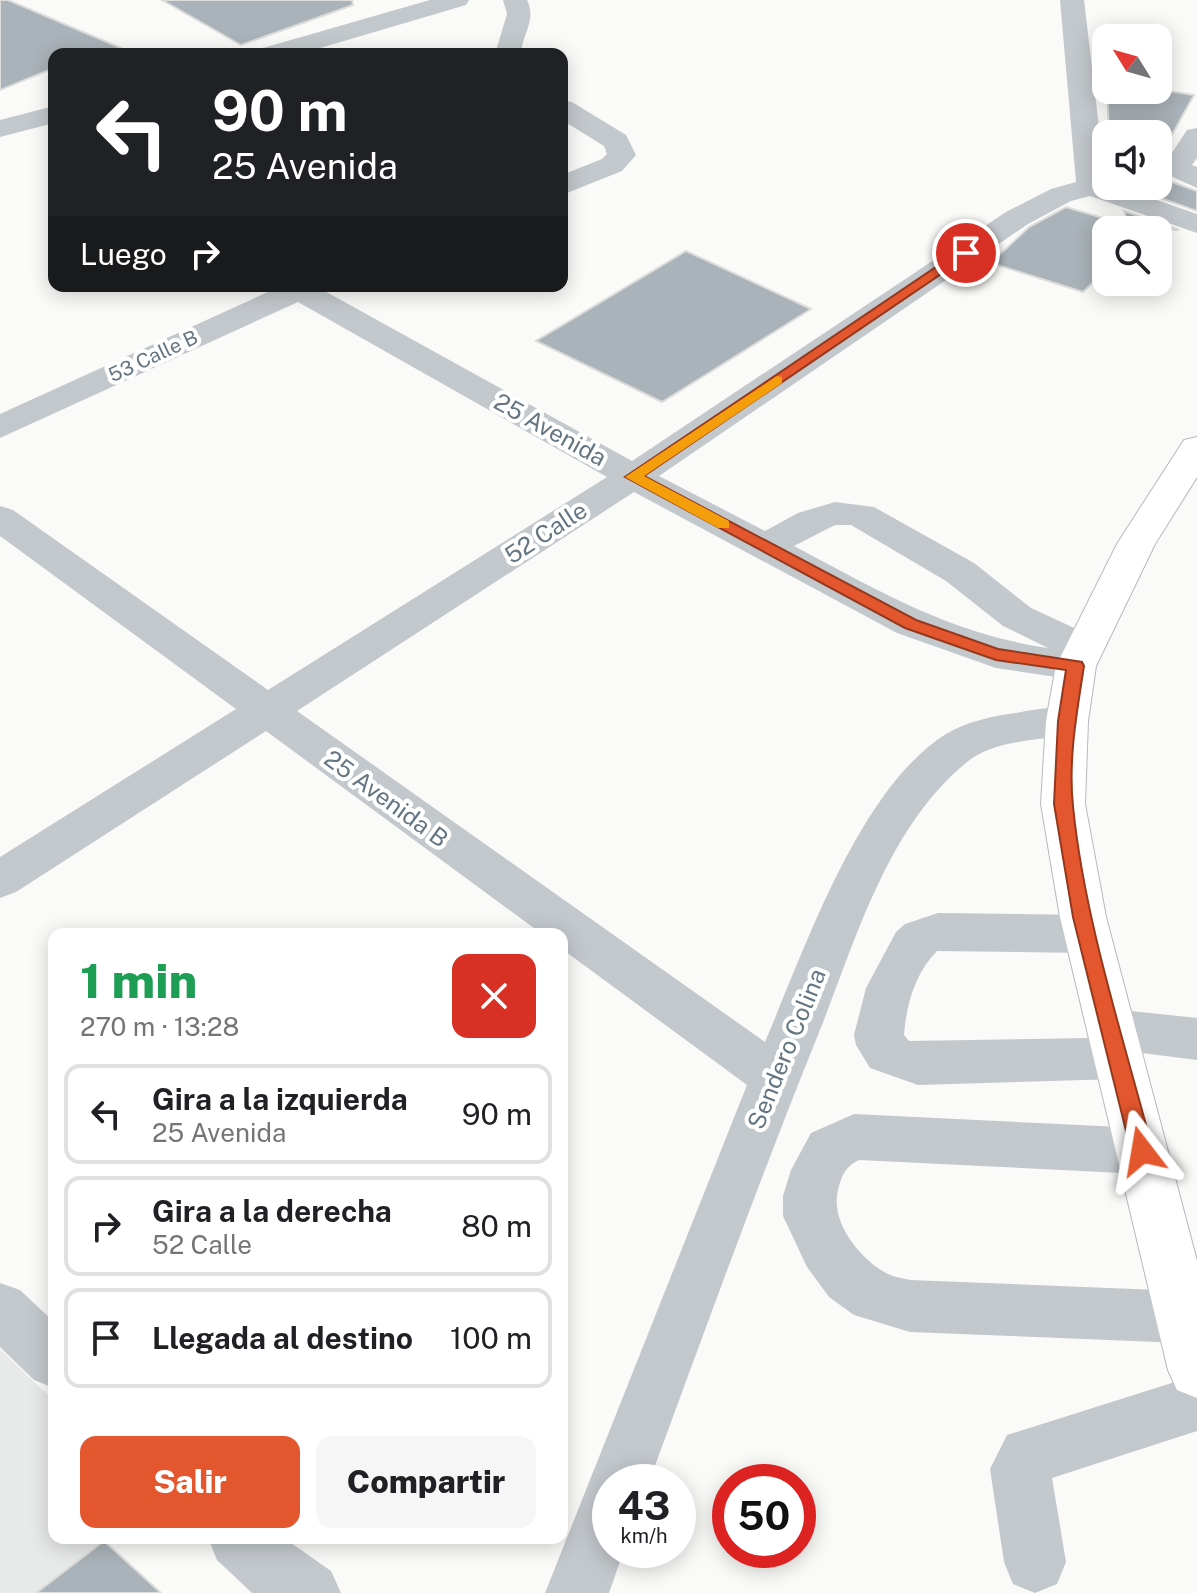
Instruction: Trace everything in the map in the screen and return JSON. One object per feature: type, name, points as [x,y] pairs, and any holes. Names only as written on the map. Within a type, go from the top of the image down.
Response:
[{"type":"main road","points":[[1197,448],[1136,544],[1080,658],[1067,721],[1063,804],[1087,934],[1197,1370]]},
{"type":"street","points":[[361,0],[365,27]]},
{"type":"street","points":[[293,48],[457,0]]},
{"type":"street","points":[[508,48],[507,42],[518,26],[519,6],[515,0]]},
{"type":"street","points":[[1072,0],[1091,187],[1197,224]]},
{"type":"street","points":[[568,112],[616,141],[622,155],[612,165],[568,183]]},
{"type":"street","points":[[0,129],[48,116]]},
{"type":"street","points":[[1197,136],[1176,168],[1197,179]]},
{"type":"street","name":"52 Calle","points":[[0,880],[633,477],[1017,218],[1061,195],[1091,187]]},
{"type":"street","name":"53 Calle B","points":[[0,427],[290,292]]},
{"type":"street","name":"25 Avenida","points":[[310,292],[633,477],[911,624],[996,654],[1080,658]]},
{"type":"street","points":[[766,547],[808,522],[831,513],[844,511],[861,515],[960,572],[1017,617],[1080,658]]},
{"type":"street","name":"25 Avenida B","points":[[0,518],[567,928]]},
{"type":"street","name":"Sendero Colina","points":[[626,1464],[775,1077],[859,876],[917,784],[953,750],[999,730],[1067,721]]},
{"type":"street","name":"25 Avenida B","points":[[568,929],[775,1077]]},
{"type":"street","points":[[1087,934],[938,932],[919,938],[893,982],[877,1028],[881,1046],[896,1059],[918,1064],[1197,1039]]},
{"type":"street","points":[[1142,1151],[854,1137],[830,1149],[817,1170],[810,1196],[810,1216],[826,1249],[849,1279],[874,1297],[910,1306],[1183,1317]]},
{"type":"street","points":[[0,1309],[48,1355]]},
{"type":"street","points":[[1035,1562],[1020,1469],[1022,1461],[1028,1456],[1197,1403]]},
{"type":"street","points":[[245,1544],[274,1571],[309,1593]]},
{"type":"street","points":[[577,1593],[592,1553]]},
{"type":"shaded area","points":[[0,1349],[48,1395],[48,1544],[100,1544],[36,1593],[0,1593]]},
{"type":"building","points":[[0,0],[8,0],[121,48],[48,48],[48,70],[0,90]]},
{"type":"building","points":[[162,0],[352,0],[353,5],[241,45]]},
{"type":"building","points":[[1172,91],[1194,95],[1172,135],[1172,120],[1108,120],[1108,104],[1172,104]]},
{"type":"building","points":[[1172,182],[1197,191],[1197,211],[1166,200],[1172,200]]},
{"type":"building","points":[[1066,207],[1096,216],[1092,216],[1092,283],[1083,292],[991,263],[1029,227]]},
{"type":"building","points":[[686,251],[811,309],[662,402],[536,341]]},
{"type":"building","points":[[100,1544],[107,1544],[161,1593],[36,1593]]},
{"type":"slow traffic","points":[[724,525],[633,477],[777,380]]},
{"type":"route","points":[[966,253],[633,477],[911,624],[996,654],[1076,666],[1067,721],[1063,804],[1083,917],[1142,1151]]}]
